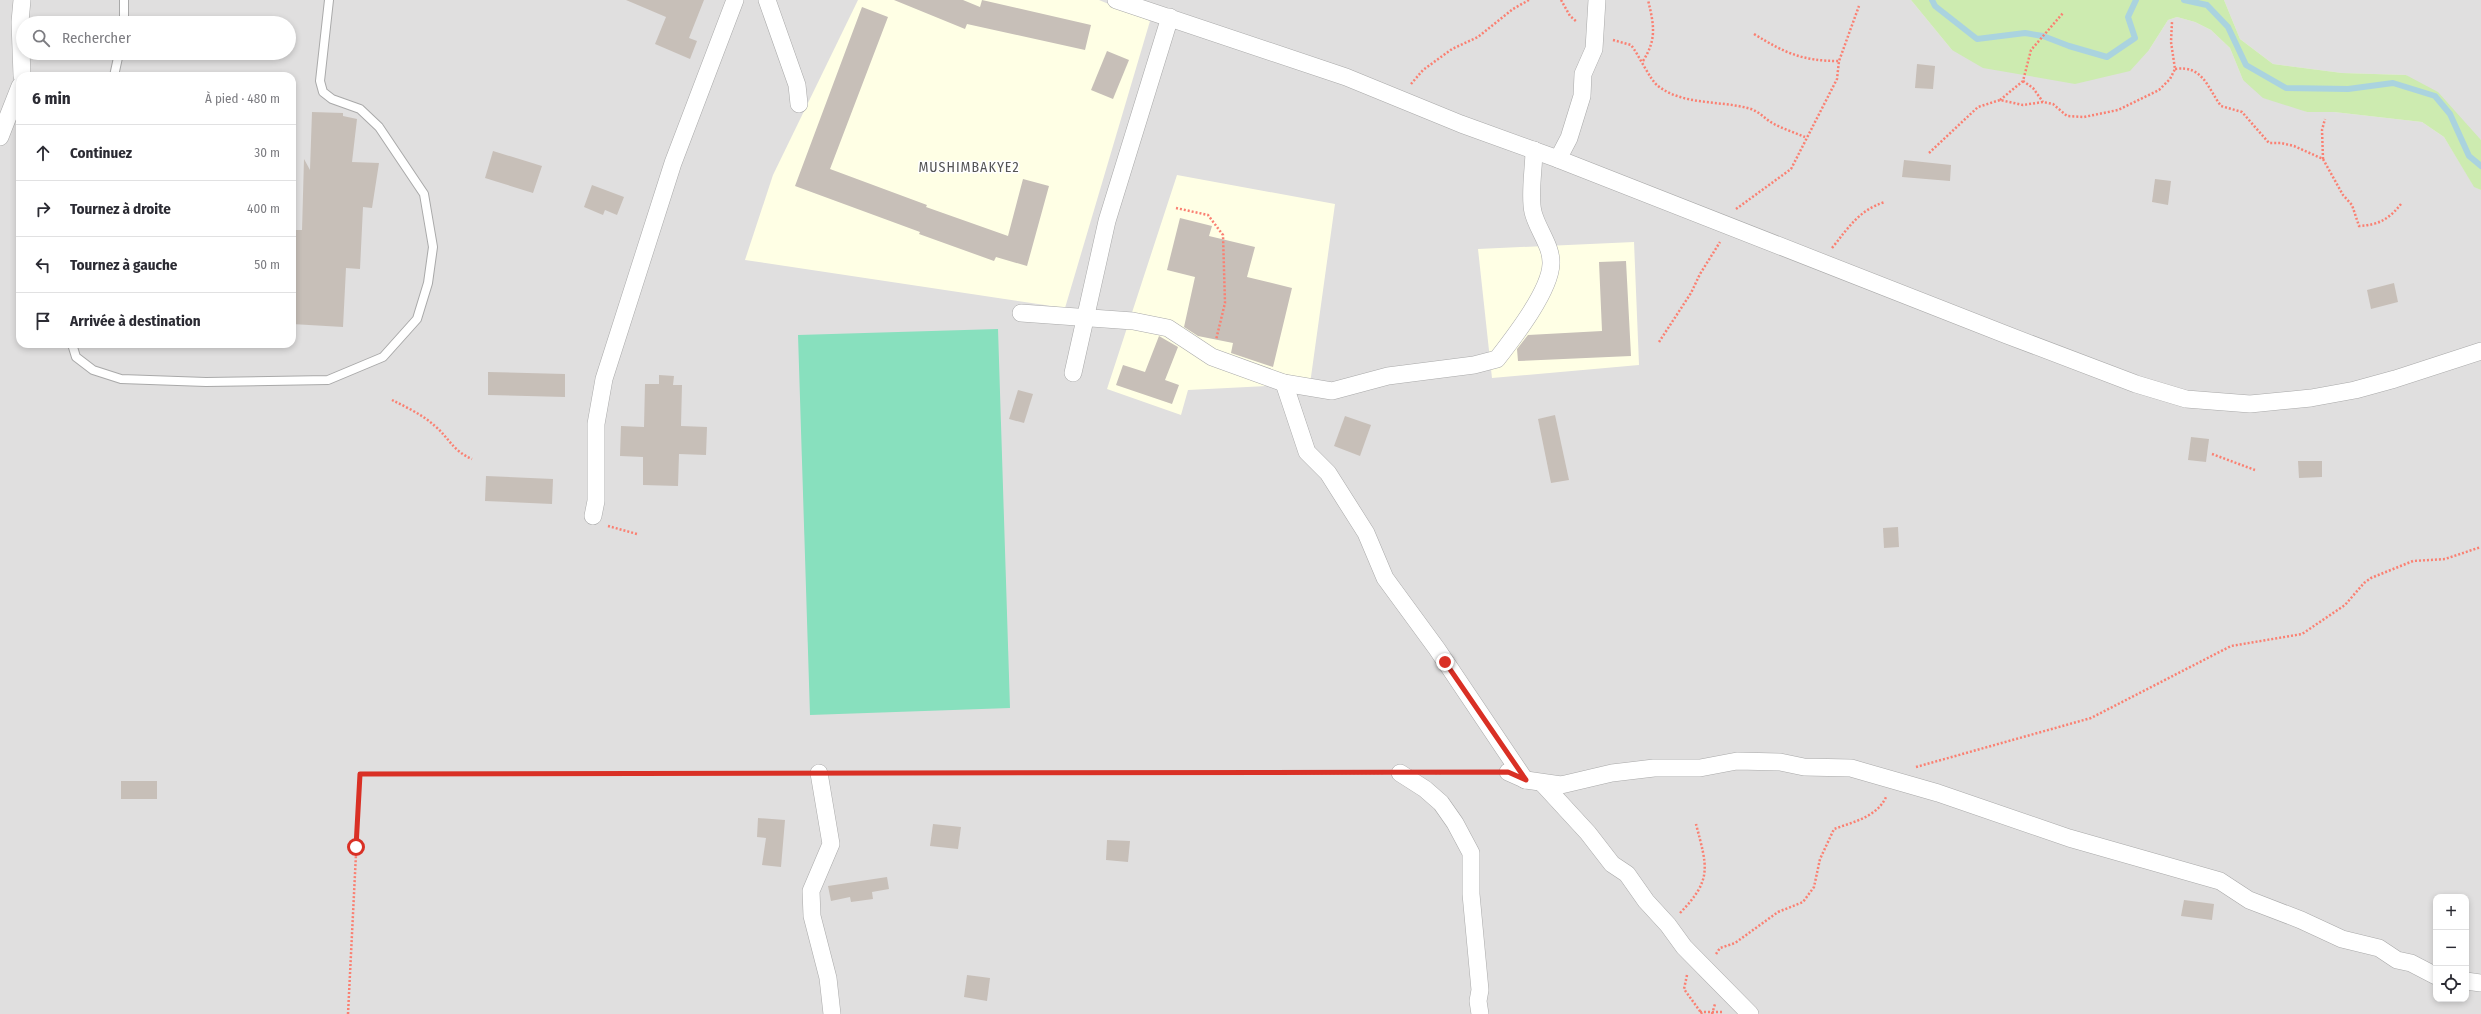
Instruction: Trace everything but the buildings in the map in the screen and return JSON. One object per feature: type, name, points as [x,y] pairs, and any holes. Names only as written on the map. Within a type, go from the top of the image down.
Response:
[{"type":"street","points":[[21,16],[22,0]]},
{"type":"street","points":[[593,516],[596,501],[596,424],[604,379],[673,162],[708,76],[735,0]]},
{"type":"street","points":[[767,0],[797,85],[799,104]]},
{"type":"street","points":[[1116,0],[1338,74],[1461,124],[1558,159],[1727,224],[2006,335],[2136,384],[2186,399],[2214,403],[2250,404],[2312,398],[2355,390],[2481,351]]},
{"type":"street","points":[[1558,159],[1569,138],[1582,96],[1583,74],[1594,48],[1593,34],[1597,0]]},
{"type":"street","points":[[1073,373],[1107,221],[1170,17]]},
{"type":"street","points":[[21,60],[22,72]]},
{"type":"street","points":[[0,137],[16,96]]},
{"type":"street","points":[[1021,313],[1134,321],[1168,328],[1212,357],[1284,383],[1332,391],[1388,376],[1474,365],[1497,359],[1546,288],[1551,264],[1549,251],[1539,232],[1533,210],[1534,150]]},
{"type":"street","points":[[1284,383],[1307,452],[1328,473],[1366,533],[1385,578],[1534,781],[1588,832],[1612,864],[1627,874],[1646,901],[1692,955],[1750,1014]]},
{"type":"street","points":[[1508,772],[1534,781],[1561,785],[1612,773],[1654,768],[1700,768],[1737,761],[1780,762],[1804,767],[1852,768],[2069,838],[2220,881],[2249,900],[2301,920],[2342,939],[2379,948],[2397,960],[2411,963],[2433,974]]},
{"type":"street","points":[[819,773],[831,844],[811,890],[812,916],[828,978],[832,1014]]},
{"type":"street","points":[[1400,773],[1425,789],[1441,803],[1455,823],[1471,853],[1471,894],[1480,990],[1478,1001],[1480,1014]]},
{"type":"lane","points":[[124,0],[124,16]]},
{"type":"lane","points":[[73,348],[76,357],[93,370],[121,379],[206,382],[328,380],[383,357],[417,319],[428,283],[433,247],[424,194],[379,127],[360,109],[332,99],[323,92],[320,81],[329,0]]},
{"type":"lane","points":[[115,72],[117,60]]},
{"type":"path","points":[[1399,98],[1423,70],[1452,49],[1478,36],[1513,9],[1529,0]]},
{"type":"path","points":[[1561,0],[1570,16],[1584,30],[1632,45],[1643,61],[1656,86],[1676,98],[1700,100],[1714,105],[1730,103],[1754,110],[1774,124],[1805,137]]},
{"type":"path","points":[[1643,61],[1652,46],[1652,20],[1648,0]]},
{"type":"path","points":[[1659,342],[1716,250],[1727,224],[1735,210],[1791,169],[1805,137],[1837,79],[1839,61],[1859,6]]},
{"type":"path","points":[[1929,154],[1978,107],[2000,100],[2023,81],[2031,50],[2063,13]]},
{"type":"path","points":[[2000,100],[2023,105],[2043,102],[2053,104],[2067,116],[2084,117],[2109,113],[2131,105],[2159,90],[2170,79],[2175,69],[2171,42],[2172,22]]},
{"type":"path","points":[[1754,34],[1784,52],[1815,61],[1839,61]]},
{"type":"path","points":[[2175,69],[2190,69],[2202,76],[2221,106],[2242,112],[2269,143],[2281,143],[2294,146],[2323,159]]},
{"type":"path","points":[[2023,81],[2033,88],[2043,102]]},
{"type":"path","points":[[2325,119],[2322,130],[2323,159],[2343,195],[2352,205],[2359,226],[2370,226],[2384,221],[2401,204]]},
{"type":"path","points":[[1818,260],[1832,248],[1849,227],[1869,207],[1885,202]]},
{"type":"path","points":[[1176,208],[1208,215],[1223,235],[1225,303],[1212,357]]},
{"type":"path","points":[[392,400],[407,407],[435,426],[450,445],[472,459]]},
{"type":"path","points":[[2212,454],[2255,470]]},
{"type":"path","points":[[593,516],[605,526],[637,534]]},
{"type":"path","points":[[1706,968],[1720,948],[1735,943],[1778,912],[1803,902],[1814,886],[1820,859],[1834,829],[1869,816],[1878,808],[1896,781],[1912,768],[2091,718],[2231,646],[2302,634],[2346,605],[2364,582],[2371,578],[2413,560],[2444,559],[2481,547]]},
{"type":"path","points":[[1431,773],[1508,772]]},
{"type":"path","points":[[348,1014],[360,774],[1400,773]]},
{"type":"path","points":[[1668,925],[1692,901],[1703,882],[1706,870],[1696,824]]},
{"type":"path","points":[[1692,955],[1684,989],[1701,1013],[1727,1013]]},
{"type":"shaded area","points":[[0,0],[1911,0],[1952,50],[2149,50],[2168,20],[2177,17],[2195,22],[2211,30],[2230,48],[2243,80],[2307,112],[2334,112],[2422,122],[2444,137],[2474,186],[2481,190],[2481,1014],[0,1014]]},
{"type":"shaded area","points":[[858,0],[1099,0],[1150,21],[1065,308],[745,260],[773,175]]},
{"type":"shaded area","points":[[2224,0],[2481,0],[2481,140],[2406,75],[2342,73],[2273,64],[2240,39]]},
{"type":"shaded area","points":[[1177,175],[1335,204],[1310,384],[1188,390],[1181,415],[1107,389]]},
{"type":"shaded area","points":[[1634,242],[1639,365],[1492,378],[1478,249]]},
{"type":"green space","points":[[1911,0],[2224,0],[2240,39],[2273,64],[2342,73],[2406,75],[2438,92],[2481,140],[2481,190],[2474,187],[2444,137],[2422,122],[2334,112],[2307,112],[2263,98],[2243,80],[2230,48],[2211,30],[2195,22],[2177,17],[2168,20],[2149,50],[2130,71],[2075,84],[1983,68],[1952,50]]},
{"type":"green space","points":[[998,329],[1010,708],[810,715],[798,335]]},
{"type":"waterway","points":[[1932,0],[1935,6],[1977,39],[2025,33],[2043,36],[2069,46],[2107,57],[2135,38],[2128,17],[2136,0]]},
{"type":"waterway","points":[[2184,0],[2207,5],[2228,27],[2246,65],[2286,88],[2348,89],[2393,83],[2435,96],[2450,114],[2469,156],[2481,166]]},
{"type":"district","name":"MUSHIMBAKYE2","points":[[969,167]]},
{"type":"route","points":[[356,847],[360,774],[1508,772],[1526,780],[1502,744],[1485,723],[1445,662]]}]
